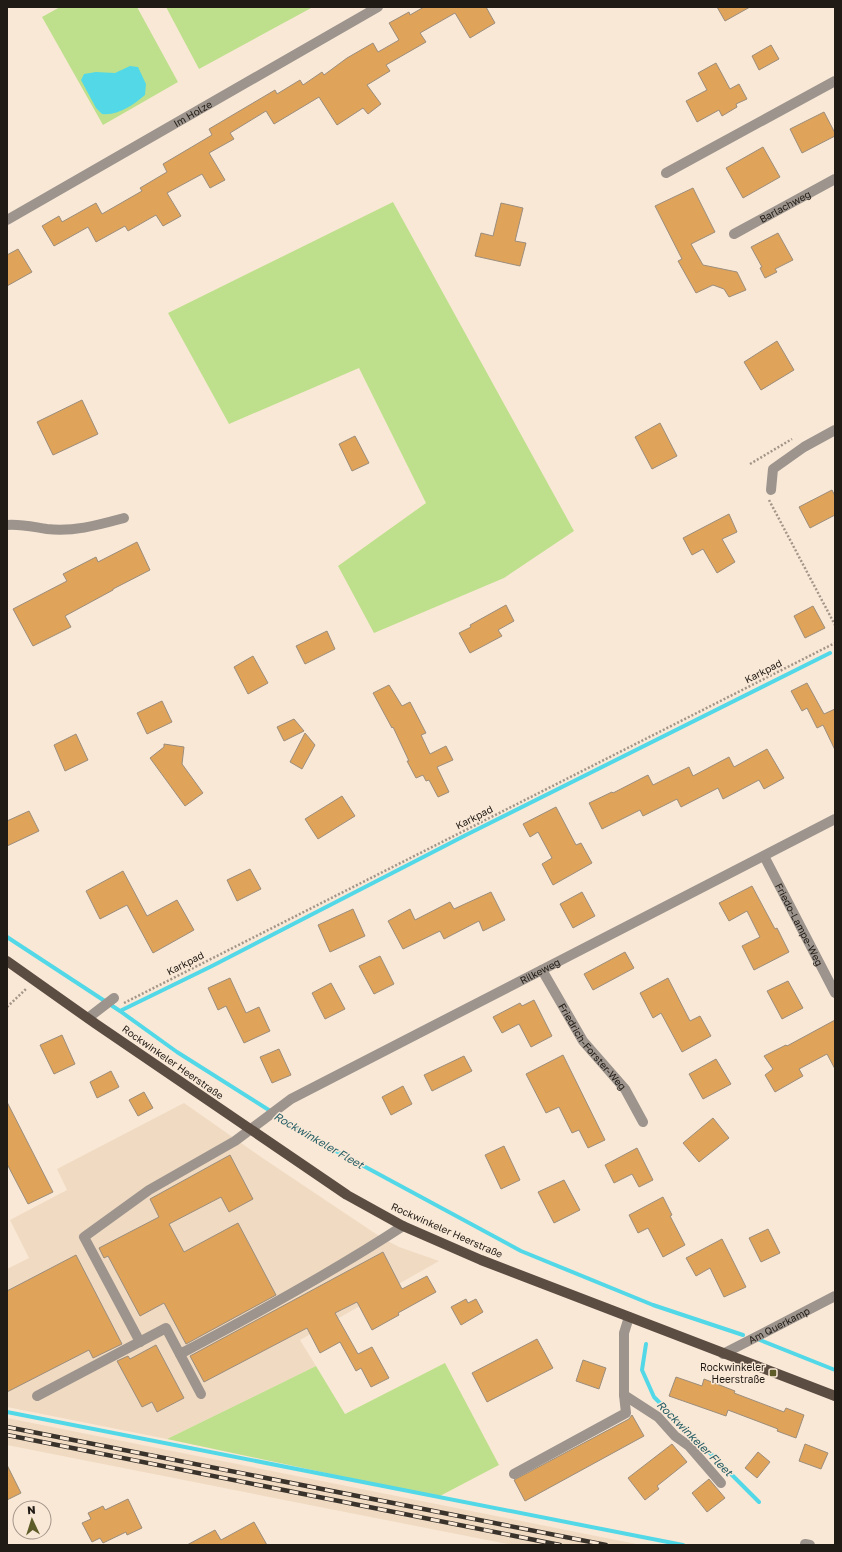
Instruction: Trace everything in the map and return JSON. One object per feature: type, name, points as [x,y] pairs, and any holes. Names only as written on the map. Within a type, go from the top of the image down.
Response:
[{"type":"main road","name":"Rockwinkeler Heerstraße","points":[[7,961],[250,1130],[347,1195],[403,1226],[481,1260],[835,1396]]},
{"type":"street","name":"Im Holze","points":[[7,220],[378,7]]},
{"type":"street","points":[[666,173],[835,81]]},
{"type":"street","name":"Barlachweg","points":[[734,234],[835,179]]},
{"type":"street","points":[[771,490],[773,469],[804,447],[835,430]]},
{"type":"street","points":[[7,525],[21,524],[48,529],[85,528],[124,518]]},
{"type":"street","name":"Rilkeweg","points":[[140,1342],[84,1237],[149,1190],[235,1141],[291,1099],[835,819]]},
{"type":"street","name":"Friedo-Lampe-Weg","points":[[764,856],[835,993]]},
{"type":"street","name":"Friedrich-Forster-Weg","points":[[542,970],[583,1041],[625,1089],[643,1122]]},
{"type":"street","points":[[88,1018],[104,1005],[117,1001]]},
{"type":"street","points":[[180,1354],[277,1302],[375,1245],[403,1226]]},
{"type":"street","name":"Am Querkamp","points":[[723,1354],[835,1296]]},
{"type":"street","points":[[514,1474],[626,1413],[624,1395],[624,1333],[629,1317]]},
{"type":"street","points":[[37,1396],[166,1328],[201,1394]]},
{"type":"street","points":[[624,1395],[658,1417],[675,1436],[689,1446],[721,1483]]},
{"type":"path","points":[[771,490],[769,500],[835,625]]},
{"type":"path","name":"Karkpad","points":[[117,1001],[835,643]]},
{"type":"path","points":[[7,1007],[34,980]]},
{"type":"shaded area","points":[[184,1103],[261,1157],[382,1238],[399,1247],[439,1261],[300,1340],[316,1366],[167,1439],[7,1407],[7,1269],[29,1258],[10,1220],[67,1190],[57,1169]]},
{"type":"shaded area","points":[[7,1418],[641,1545],[512,1545],[7,1445]]},
{"type":"green space","points":[[60,7],[137,7],[178,82],[103,125],[42,17]]},
{"type":"green space","points":[[166,7],[313,7],[199,69]]},
{"type":"green space","points":[[393,202],[574,531],[504,578],[374,633],[338,566],[426,503],[359,368],[229,424],[168,313]]},
{"type":"green space","points":[[445,1363],[499,1465],[438,1497],[167,1439],[316,1366],[345,1414]]},
{"type":"water","points":[[130,66],[138,67],[146,84],[145,95],[119,112],[102,114],[96,108],[81,80],[84,74],[96,72],[115,73]]},
{"type":"building","points":[[424,7],[486,7],[495,23],[470,38],[455,13],[420,33],[426,42],[386,65],[390,71],[367,85],[381,104],[368,114],[363,108],[337,125],[319,97],[274,124],[266,111],[230,133],[234,139],[209,153],[225,180],[210,188],[202,174],[167,193],[181,216],[163,226],[156,215],[128,231],[125,226],[96,242],[88,227],[54,246],[42,226],[59,216],[62,222],[96,203],[102,214],[142,191],[140,188],[167,172],[163,164],[212,135],[209,129],[275,90],[277,94],[300,80],[303,85],[322,72],[324,75],[347,58],[373,43],[378,52],[399,40],[389,23],[409,12],[410,15]]},
{"type":"building","points":[[717,7],[750,7],[725,21]]},
{"type":"building","points":[[771,45],[779,59],[759,70],[752,56]]},
{"type":"building","points":[[716,63],[730,89],[739,84],[747,99],[736,104],[737,107],[722,116],[719,110],[697,122],[686,101],[707,90],[698,73]]},
{"type":"building","points":[[824,112],[835,133],[835,136],[802,153],[790,129]]},
{"type":"building","points":[[763,147],[780,177],[743,198],[726,168]]},
{"type":"building","points":[[693,188],[715,232],[691,244],[703,265],[737,272],[746,290],[729,297],[724,289],[713,285],[696,293],[678,261],[682,259],[655,206]]},
{"type":"building","points":[[501,203],[523,208],[515,241],[526,243],[520,266],[475,256],[481,233],[493,236]]},
{"type":"building","points":[[778,233],[793,260],[775,269],[777,272],[765,278],[760,268],[762,267],[751,247]]},
{"type":"building","points":[[18,249],[32,272],[7,286],[7,255]]},
{"type":"building","points":[[777,341],[794,370],[761,390],[744,362]]},
{"type":"building","points":[[82,400],[98,434],[53,455],[37,422]]},
{"type":"building","points":[[660,423],[677,456],[652,469],[635,437]]},
{"type":"building","points":[[355,436],[369,463],[352,471],[339,444]]},
{"type":"building","points":[[832,490],[835,496],[835,515],[810,528],[799,507]]},
{"type":"building","points":[[729,514],[737,532],[722,539],[735,562],[717,573],[703,549],[692,555],[683,538]]},
{"type":"building","points":[[137,542],[150,570],[65,616],[71,627],[33,646],[13,609],[67,581],[63,574],[96,557],[98,562]]},
{"type":"building","points":[[506,605],[514,621],[498,630],[502,636],[470,653],[459,633],[471,627],[470,625]]},
{"type":"building","points":[[813,606],[825,628],[805,638],[794,616]]},
{"type":"building","points":[[327,631],[335,649],[305,664],[296,646]]},
{"type":"building","points":[[253,656],[268,683],[248,694],[234,667]]},
{"type":"building","points":[[807,683],[824,714],[835,709],[835,750],[823,725],[817,728],[807,708],[802,711],[791,691]]},
{"type":"building","points":[[389,685],[402,706],[410,702],[426,733],[421,735],[430,754],[446,746],[453,760],[437,767],[449,792],[438,797],[429,780],[426,781],[423,775],[416,778],[407,761],[409,761],[393,727],[392,728],[373,693]]},
{"type":"building","points":[[162,701],[172,722],[147,734],[137,713]]},
{"type":"building","points":[[294,719],[304,731],[284,741],[277,727]]},
{"type":"building","points":[[305,733],[315,745],[302,769],[290,762]]},
{"type":"building","points":[[76,734],[88,760],[65,771],[54,745]]},
{"type":"building","points":[[164,744],[184,747],[182,764],[203,793],[185,806],[150,758],[164,747]]},
{"type":"building","points":[[767,749],[784,778],[764,789],[759,780],[723,799],[718,788],[681,807],[677,799],[643,816],[640,810],[602,829],[589,803],[612,792],[613,793],[648,775],[653,785],[689,767],[693,776],[729,757],[734,767]]},
{"type":"building","points":[[342,796],[355,816],[318,839],[305,819]]},
{"type":"building","points":[[556,807],[576,845],[581,843],[592,863],[553,885],[542,864],[552,858],[538,832],[530,837],[523,824]]},
{"type":"building","points":[[29,811],[39,831],[7,846],[7,821]]},
{"type":"building","points":[[250,869],[261,889],[237,901],[227,880]]},
{"type":"building","points":[[123,871],[147,916],[177,900],[194,930],[153,953],[127,905],[100,919],[86,891]]},
{"type":"building","points":[[752,886],[775,929],[777,928],[789,952],[754,970],[742,946],[760,937],[747,911],[729,921],[719,903]]},
{"type":"building","points":[[491,892],[505,920],[483,931],[479,921],[444,939],[440,931],[403,949],[388,921],[410,909],[415,920],[450,902],[454,909]]},
{"type":"building","points":[[582,892],[595,916],[573,928],[560,904]]},
{"type":"building","points":[[353,909],[365,936],[330,952],[318,925]]},
{"type":"building","points":[[625,952],[634,968],[593,990],[584,974]]},
{"type":"building","points":[[380,956],[394,984],[374,994],[359,966]]},
{"type":"building","points":[[230,978],[246,1013],[259,1007],[270,1031],[244,1043],[226,1006],[218,1010],[208,988]]},
{"type":"building","points":[[668,978],[690,1021],[700,1016],[711,1036],[682,1052],[661,1013],[653,1018],[640,993]]},
{"type":"building","points":[[788,981],[803,1008],[782,1019],[767,991]]},
{"type":"building","points":[[331,983],[345,1009],[325,1019],[312,993]]},
{"type":"building","points":[[534,1000],[552,1036],[531,1047],[519,1024],[502,1033],[493,1017],[520,1003],[522,1006]]},
{"type":"building","points":[[835,1020],[835,1069],[827,1054],[799,1069],[803,1076],[775,1092],[765,1075],[773,1069],[764,1056],[786,1045],[787,1046]]},
{"type":"building","points":[[62,1035],[75,1064],[54,1074],[40,1045]]},
{"type":"building","points":[[279,1049],[291,1075],[272,1083],[260,1057]]},
{"type":"building","points":[[563,1055],[605,1140],[588,1148],[579,1130],[572,1133],[559,1107],[546,1113],[526,1074]]},
{"type":"building","points":[[464,1056],[472,1071],[432,1091],[424,1075]]},
{"type":"building","points":[[716,1059],[731,1084],[703,1099],[689,1074]]},
{"type":"building","points":[[111,1071],[119,1087],[97,1098],[90,1082]]},
{"type":"building","points":[[403,1086],[412,1104],[391,1115],[382,1097]]},
{"type":"building","points":[[144,1092],[153,1108],[138,1116],[129,1100]]},
{"type":"building","points":[[7,1102],[53,1192],[28,1204],[7,1164]]},
{"type":"building","points":[[713,1118],[729,1138],[699,1162],[683,1143]]},
{"type":"building","points":[[504,1146],[520,1180],[501,1189],[485,1155]]},
{"type":"building","points":[[637,1148],[653,1180],[639,1187],[632,1174],[614,1183],[605,1165]]},
{"type":"building","points":[[230,1155],[253,1199],[229,1212],[221,1197],[169,1224],[184,1252],[238,1223],[276,1295],[186,1344],[164,1303],[140,1316],[108,1256],[104,1258],[99,1248],[159,1217],[150,1199]]},
{"type":"building","points":[[564,1180],[580,1210],[554,1223],[538,1192]]},
{"type":"building","points":[[663,1197],[672,1215],[670,1216],[685,1245],[663,1257],[648,1228],[638,1233],[629,1215]]},
{"type":"building","points":[[768,1229],[780,1253],[761,1262],[749,1238]]},
{"type":"building","points":[[722,1239],[746,1287],[724,1297],[710,1268],[696,1276],[686,1258]]},
{"type":"building","points":[[383,1252],[402,1289],[427,1276],[436,1292],[398,1313],[399,1315],[372,1330],[357,1302],[335,1313],[358,1354],[372,1347],[389,1378],[371,1387],[361,1368],[356,1371],[340,1342],[320,1353],[307,1328],[204,1382],[190,1356]]},
{"type":"building","points":[[76,1255],[122,1344],[93,1358],[89,1350],[7,1392],[7,1291]]},
{"type":"building","points":[[466,1299],[468,1303],[476,1299],[483,1312],[461,1325],[451,1307]]},
{"type":"building","points":[[537,1339],[553,1368],[487,1402],[472,1373]]},
{"type":"building","points":[[156,1345],[184,1398],[157,1412],[152,1402],[142,1407],[117,1361],[128,1356],[130,1359]]},
{"type":"building","points":[[583,1360],[606,1368],[599,1389],[576,1381]]},
{"type":"building","points":[[676,1377],[702,1386],[704,1379],[735,1391],[734,1393],[784,1412],[786,1408],[804,1415],[796,1438],[777,1431],[778,1429],[728,1410],[726,1416],[669,1396]]},
{"type":"building","points":[[632,1415],[644,1436],[525,1501],[514,1480],[629,1419]]},
{"type":"building","points":[[672,1444],[687,1462],[657,1486],[659,1489],[645,1500],[628,1478]]},
{"type":"building","points":[[805,1444],[828,1453],[821,1469],[799,1461]]},
{"type":"building","points":[[758,1452],[770,1462],[757,1478],[745,1468]]},
{"type":"building","points":[[7,1465],[21,1493],[7,1500]]},
{"type":"building","points":[[709,1479],[725,1498],[707,1512],[692,1493]]},
{"type":"building","points":[[128,1499],[142,1528],[127,1535],[126,1532],[103,1543],[100,1538],[92,1542],[82,1523],[91,1519],[88,1513],[103,1506],[105,1510]]},
{"type":"building","points":[[254,1522],[267,1545],[187,1545],[215,1530],[221,1540]]},
{"type":"waterway","points":[[120,1011],[212,966],[466,835],[830,653]]},
{"type":"waterway","name":"Rockwinkeler Fleet","points":[[7,937],[120,1011],[177,1052],[321,1143],[521,1251],[653,1305],[743,1335]]},
{"type":"waterway","points":[[760,1340],[835,1370]]},
{"type":"waterway","name":"Rockwinkeler Fleet","points":[[646,1344],[642,1370],[654,1397],[759,1502]]},
{"type":"waterway","points":[[7,1412],[683,1545]]},
{"type":"railway","points":[[7,1427],[606,1545]]},
{"type":"railway","points":[[7,1435],[560,1545]]},
{"type":"place","name":"Rockwinkeler Heerstraße","points":[[773,1373]]}]
